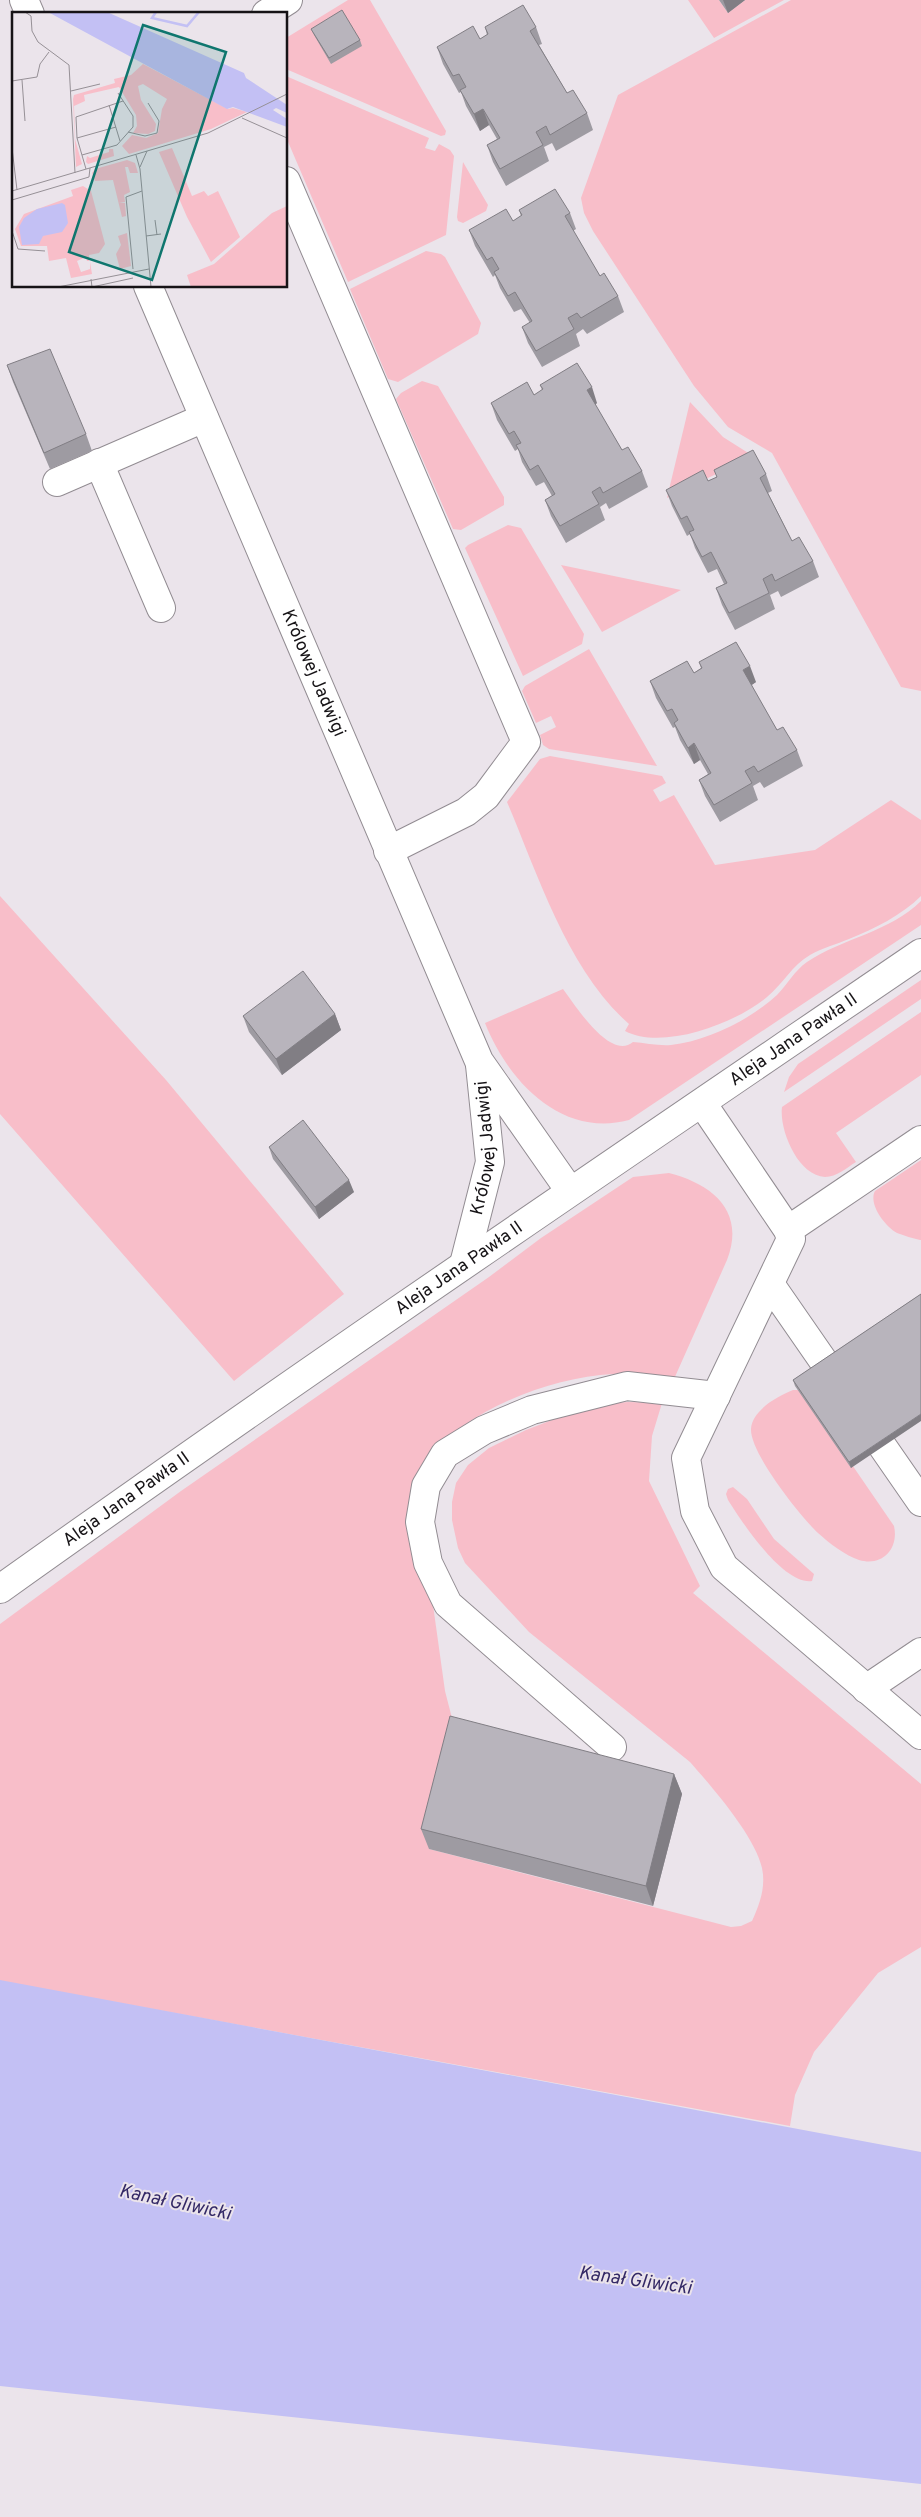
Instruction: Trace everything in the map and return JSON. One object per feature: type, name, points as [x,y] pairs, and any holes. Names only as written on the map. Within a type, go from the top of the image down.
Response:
[{"type":"street","points":[[24,0],[29,12]]},
{"type":"street","points":[[269,12],[288,0]]},
{"type":"street","points":[[288,186],[526,742],[486,796],[466,812],[388,851]]},
{"type":"street","name":"Królowej Jadwigi","points":[[149,288],[479,1061],[570,1191]]},
{"type":"street","points":[[57,482],[204,418]]},
{"type":"street","points":[[100,463],[161,608]]},
{"type":"street","name":"Aleja Jana Pawła II","points":[[0,1589],[206,1442],[570,1191],[921,953]]},
{"type":"street","name":"Królowej Jadwigi","points":[[464,1264],[490,1162],[479,1061]]},
{"type":"street","points":[[702,1103],[788,1230],[791,1239],[686,1458],[695,1511],[724,1567],[921,1734]]},
{"type":"street","points":[[788,1230],[921,1140]]},
{"type":"street","points":[[770,1284],[921,1502]]},
{"type":"street","points":[[612,1747],[448,1604],[428,1562],[420,1522],[426,1486],[445,1454],[484,1430],[532,1410],[627,1386],[716,1396]]},
{"type":"street","points":[[855,1409],[880,1392]]},
{"type":"street","points":[[866,1689],[921,1652]]},
{"type":"shaded area","points":[[348,0],[370,0],[446,131],[445,135],[441,136],[288,70],[288,37]]},
{"type":"shaded area","points":[[688,0],[719,0],[728,13],[745,0],[784,0],[714,38]]},
{"type":"shaded area","points":[[791,0],[921,0],[921,691],[901,687],[772,453],[728,427],[694,386],[593,231],[584,213],[581,198],[618,95]]},
{"type":"shaded area","points":[[288,77],[429,138],[425,148],[435,151],[439,144],[450,150],[454,156],[446,235],[348,282],[288,142]]},
{"type":"shaded area","points":[[463,162],[488,205],[486,211],[463,223],[458,221],[457,217]]},
{"type":"shaded area","points":[[426,251],[441,254],[445,257],[481,323],[478,334],[398,382],[388,379],[350,289]]},
{"type":"shaded area","points":[[422,381],[438,386],[504,497],[504,505],[461,530],[453,529],[396,399],[401,393]]},
{"type":"shaded area","points":[[690,402],[723,437],[753,456],[667,498]]},
{"type":"shaded area","points":[[508,525],[521,528],[584,634],[582,644],[523,676],[465,548]]},
{"type":"shaded area","points":[[561,565],[681,590],[602,632]]},
{"type":"shaded area","points":[[589,649],[657,766],[549,749],[543,745],[540,735],[556,727],[551,716],[536,723],[522,691],[525,686]]},
{"type":"shaded area","points":[[550,756],[662,776],[666,783],[653,790],[660,802],[674,795],[715,865],[815,850],[891,800],[921,820],[921,896],[905,909],[878,926],[810,955],[793,969],[767,997],[737,1016],[699,1031],[678,1036],[659,1038],[641,1036],[625,1031],[629,1024],[608,1002],[572,950],[543,890],[507,802],[540,759]]},
{"type":"shaded area","points":[[0,896],[166,1080],[344,1294],[234,1381],[0,1114]]},
{"type":"shaded area","points":[[921,901],[921,925],[629,1120],[604,1123],[581,1121],[560,1113],[540,1100],[523,1084],[508,1065],[495,1045],[485,1023],[563,989],[594,1029],[614,1044],[624,1046],[633,1042],[657,1045],[685,1043],[713,1034],[741,1021],[777,995],[807,962],[836,947],[881,928],[909,912]]},
{"type":"shaded area","points":[[921,980],[921,999],[784,1092],[789,1077],[798,1064]]},
{"type":"shaded area","points":[[921,1012],[921,1075],[836,1133],[856,1162],[834,1176],[829,1177],[815,1175],[806,1169],[792,1150],[787,1139],[782,1117],[782,1107]]},
{"type":"shaded area","points":[[921,1160],[920,1240],[892,1230],[879,1214],[873,1196],[875,1191]]},
{"type":"shaded area","points":[[669,1173],[699,1184],[711,1192],[721,1202],[728,1214],[732,1227],[732,1243],[727,1260],[674,1379],[636,1374],[613,1374],[562,1382],[536,1390],[486,1411],[443,1442],[426,1460],[433,1605],[445,1691],[453,1722],[429,1849],[731,1927],[741,1926],[752,1921],[762,1895],[762,1868],[751,1841],[732,1812],[690,1762],[529,1632],[465,1563],[458,1548],[452,1520],[452,1502],[456,1483],[468,1465],[489,1448],[526,1430],[591,1405],[628,1402],[662,1403],[652,1436],[649,1481],[700,1586],[693,1593],[921,1784],[921,1947],[878,1973],[814,2052],[795,2095],[790,2126],[0,1981],[0,1624],[181,1491],[489,1277],[541,1238],[633,1177]]},
{"type":"shaded area","points":[[793,1390],[798,1390],[811,1405],[894,1526],[894,1542],[887,1554],[882,1558],[875,1561],[859,1560],[843,1552],[822,1537],[777,1484],[759,1453],[753,1440],[752,1422],[761,1410],[773,1400]]},
{"type":"shaded area","points":[[733,1487],[747,1499],[774,1539],[814,1574],[812,1581],[801,1580],[789,1573],[764,1550],[728,1500],[726,1494],[728,1489]]},
{"type":"water","name":"Kanał Gliwicki","points":[[0,1980],[921,2152],[921,2484],[0,2386]]},
{"type":"building","points":[[523,5],[536,27],[530,31],[567,93],[573,90],[587,113],[550,135],[546,126],[536,132],[543,145],[500,169],[487,145],[500,138],[483,109],[474,114],[460,90],[466,87],[459,74],[453,76],[437,47],[473,26],[480,39],[488,34],[485,27]]},
{"type":"building","points":[[342,10],[360,40],[329,58],[311,29]]},
{"type":"building","points":[[555,189],[570,213],[565,216],[600,276],[604,273],[618,296],[581,318],[577,313],[568,318],[574,329],[536,351],[522,327],[532,321],[515,292],[508,296],[494,272],[499,269],[492,257],[487,260],[469,230],[506,209],[513,221],[522,215],[519,210]]},
{"type":"building","points":[[50,349],[86,434],[44,453],[7,365]]},
{"type":"building","points":[[577,363],[592,387],[587,390],[622,450],[628,447],[642,471],[603,493],[600,487],[592,492],[599,504],[560,526],[545,500],[555,494],[538,465],[530,470],[516,445],[521,443],[514,431],[509,434],[491,403],[527,382],[534,395],[543,389],[540,385]]},
{"type":"building","points":[[753,450],[766,474],[760,478],[792,541],[799,537],[813,561],[775,581],[772,574],[763,579],[769,593],[729,613],[716,588],[727,583],[711,552],[702,557],[689,532],[694,530],[687,516],[681,519],[666,490],[703,470],[708,481],[717,477],[714,470]]},
{"type":"building","points":[[736,642],[750,666],[743,670],[777,730],[783,727],[797,750],[758,772],[754,766],[745,771],[752,783],[714,805],[699,780],[711,773],[694,743],[688,748],[674,723],[678,720],[672,709],[667,711],[650,681],[687,661],[694,673],[702,668],[699,662]]},
{"type":"building","points":[[303,971],[335,1014],[276,1059],[243,1016]]},
{"type":"building","points":[[303,1120],[349,1180],[315,1207],[269,1147]]},
{"type":"building","points":[[921,1294],[921,1414],[849,1462],[793,1380]]},
{"type":"building","points":[[450,1716],[674,1774],[646,1886],[421,1829]]}]
